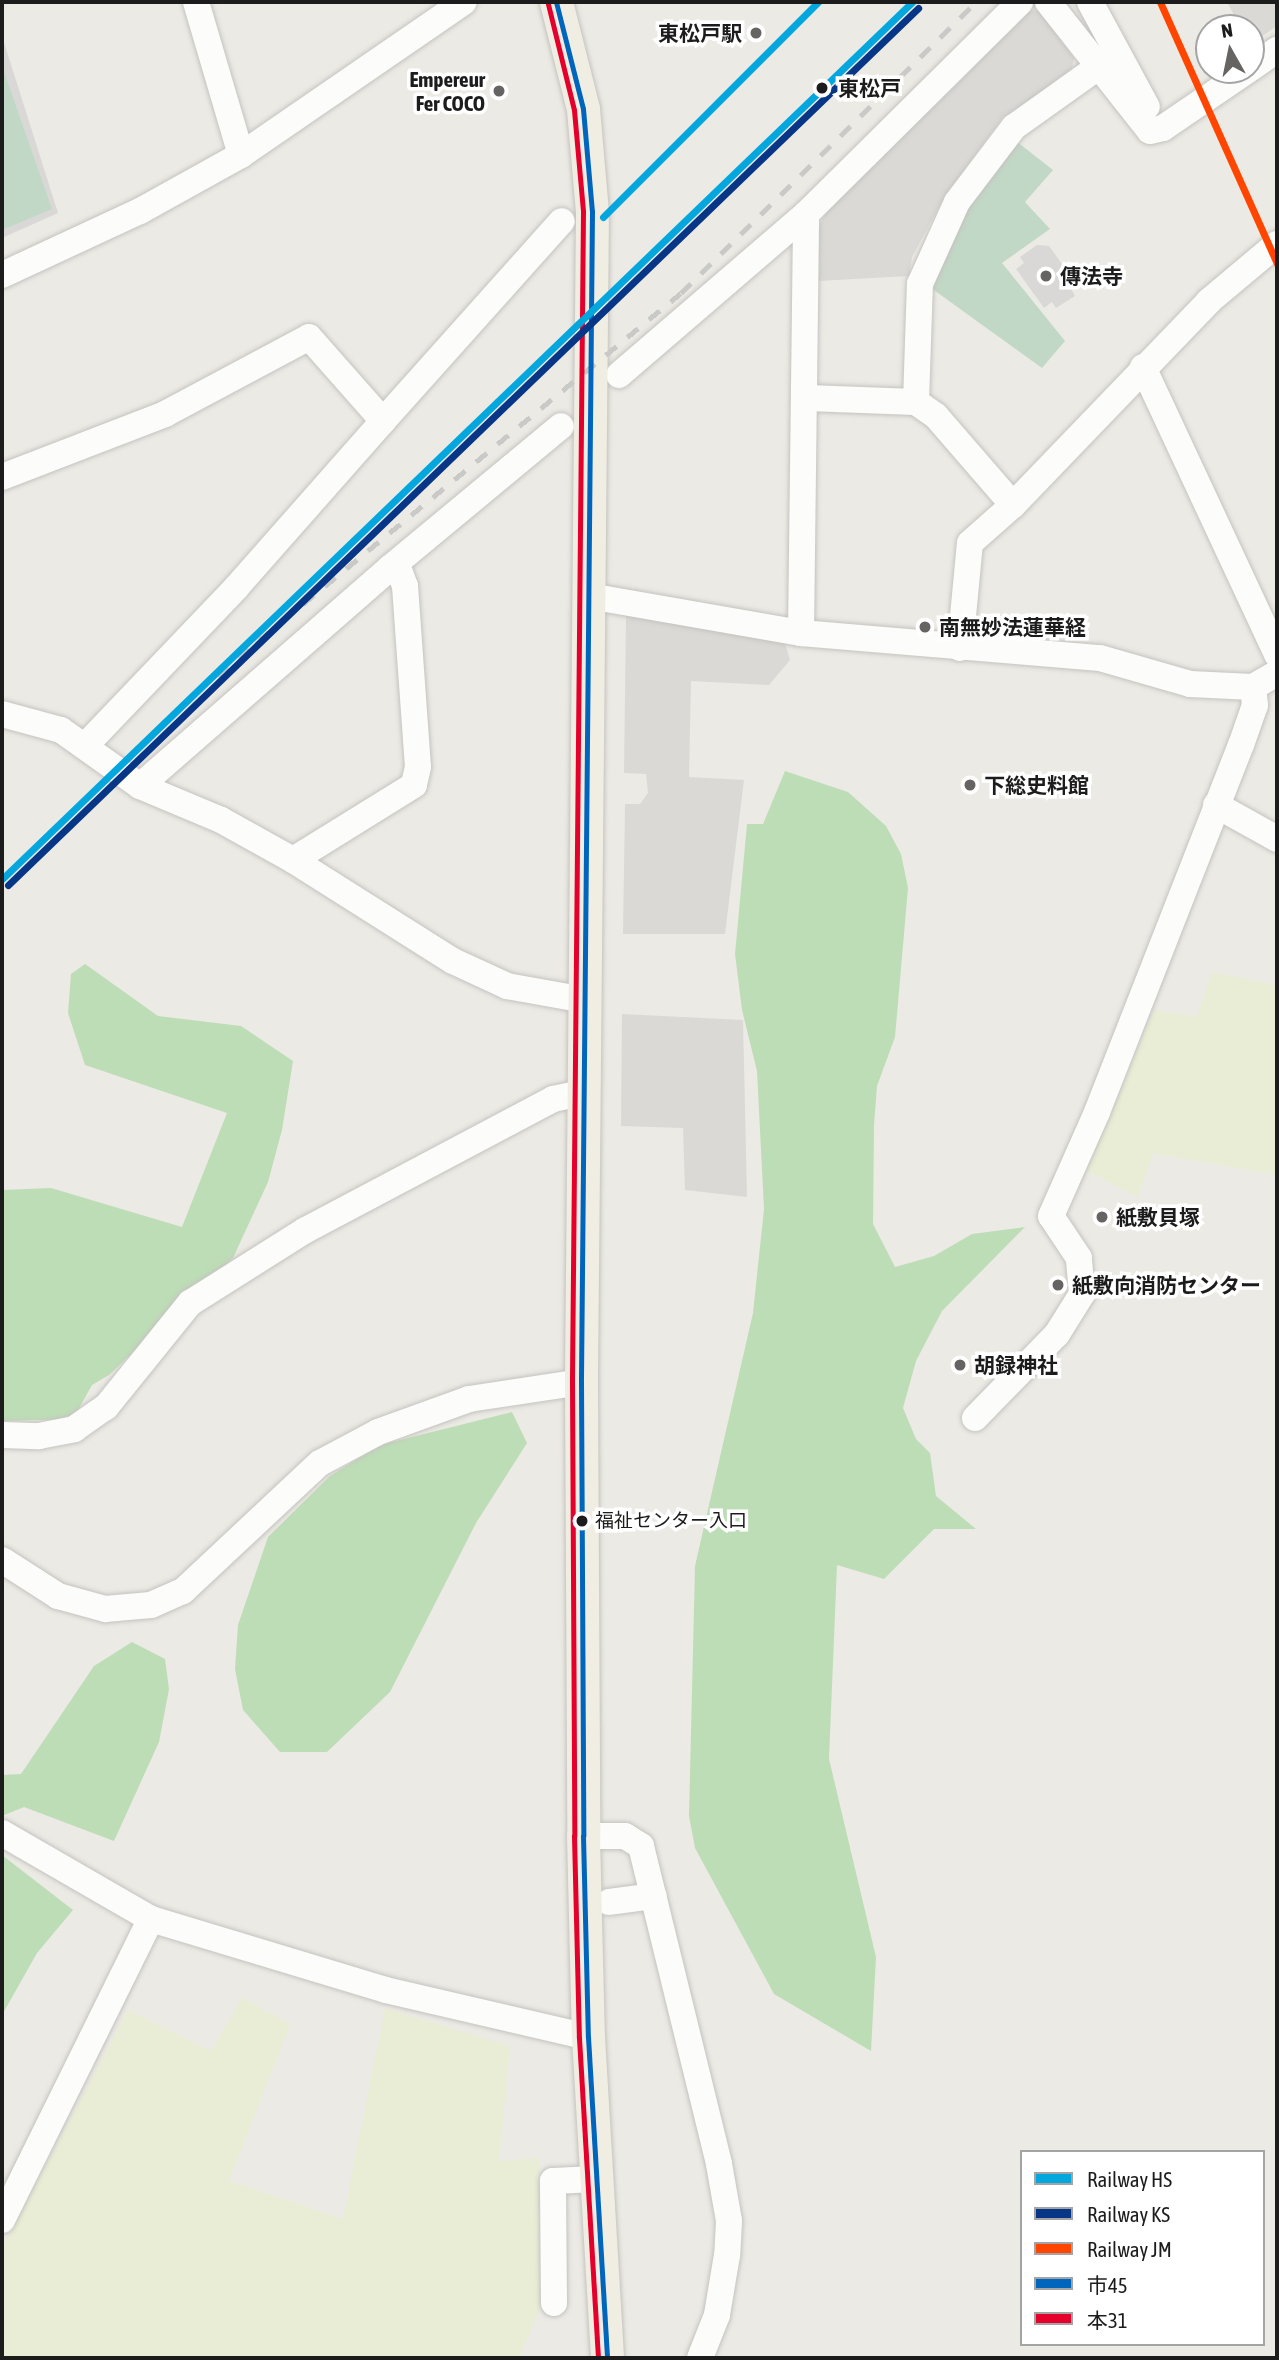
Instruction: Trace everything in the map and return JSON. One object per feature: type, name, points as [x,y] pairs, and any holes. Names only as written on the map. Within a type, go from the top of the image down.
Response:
[{"type":"main road","points":[[556,2],[583,109],[592,199],[581,1382],[583,1836],[587,2037],[607,2358]]},
{"type":"street","points":[[196,2],[241,155]]},
{"type":"street","points":[[2,275],[140,211],[241,155],[464,2]]},
{"type":"street","points":[[619,375],[806,214],[1020,2]]},
{"type":"street","points":[[1048,2],[1142,125],[1150,131],[1167,125],[1228,84]]},
{"type":"street","points":[[1090,2],[1142,103],[1167,125]]},
{"type":"street","points":[[916,402],[920,284],[957,201],[1014,127],[1098,67]]},
{"type":"street","points":[[801,633],[807,398],[806,214]]},
{"type":"street","points":[[87,744],[236,588],[562,221]]},
{"type":"street","points":[[961,648],[971,543],[1013,505],[1209,301],[1277,244]]},
{"type":"street","points":[[2,477],[165,414],[309,337],[383,421]]},
{"type":"street","points":[[1143,367],[1277,655]]},
{"type":"street","points":[[807,398],[916,402],[936,416],[1013,505]]},
{"type":"street","points":[[141,786],[390,568],[561,426]]},
{"type":"street","points":[[293,860],[414,785],[418,767],[405,586],[400,573],[390,568]]},
{"type":"street","points":[[589,596],[801,633],[1100,658],[1190,684],[1253,687],[1277,673]]},
{"type":"street","points":[[975,1418],[1057,1334],[1082,1294],[1079,1258],[1051,1216],[1097,1112],[1255,705],[1253,687]]},
{"type":"street","points":[[2,714],[61,730],[87,744],[141,786],[221,820],[293,860],[453,961],[507,986],[585,1000]]},
{"type":"street","points":[[1216,805],[1277,839]]},
{"type":"street","points":[[2,1435],[39,1437],[74,1429],[106,1407],[190,1303],[304,1231],[553,1099],[585,1092]]},
{"type":"street","points":[[2,1560],[58,1596],[105,1609],[151,1605],[184,1591],[320,1463],[378,1432],[469,1399],[581,1382]]},
{"type":"street","points":[[2,1833],[150,1919],[386,1990],[587,2037]]},
{"type":"street","points":[[583,1836],[635,1839],[654,1896],[729,2221],[717,2315],[700,2358]]},
{"type":"street","points":[[609,1902],[654,1896]]},
{"type":"street","points":[[2,2220],[150,1919]]},
{"type":"street","points":[[554,2303],[553,2181],[595,2179]]},
{"type":"shaded area","points":[[1227,2],[1277,2],[1277,26],[1265,34],[1265,14],[1233,14]]},
{"type":"shaded area","points":[[1031,10],[1043,12],[1074,58],[1071,74],[1003,117],[946,194],[912,257],[909,276],[818,281],[819,227],[826,212]]},
{"type":"shaded area","points":[[2,36],[58,213],[2,238]]},
{"type":"shaded area","name":"傳法寺","points":[[1037,245],[1049,246],[1077,285],[1071,289],[1075,296],[1056,308],[1052,302],[1044,308],[1016,269],[1024,263],[1020,257]]},
{"type":"shaded area","points":[[626,615],[785,643],[790,660],[769,685],[691,681],[689,777],[744,780],[725,934],[623,934],[625,804],[640,804],[648,793],[646,774],[624,773]]},
{"type":"shaded area","points":[[622,1014],[743,1020],[747,1197],[685,1190],[683,1128],[621,1126]]},
{"type":"green space","points":[[2,66],[52,209],[2,230]]},
{"type":"green space","points":[[1016,141],[1053,170],[1025,202],[1050,229],[1002,263],[1065,341],[1042,368],[931,288],[962,211]]},
{"type":"green space","points":[[785,771],[848,792],[886,826],[901,854],[908,888],[895,1037],[877,1086],[874,1125],[873,1224],[895,1267],[934,1256],[972,1234],[1025,1227],[942,1311],[916,1361],[903,1408],[916,1439],[930,1453],[936,1496],[976,1529],[934,1529],[884,1579],[837,1565],[829,1759],[876,1957],[871,2051],[774,1994],[695,1848],[689,1816],[695,1566],[753,1313],[764,1209],[757,1071],[742,1010],[735,954],[747,824],[763,824]]},
{"type":"green space","points":[[85,964],[158,1016],[241,1026],[293,1061],[282,1130],[268,1182],[233,1258],[109,1375],[92,1385],[73,1419],[2,1421],[2,1190],[51,1188],[182,1227],[227,1113],[85,1065],[68,1013],[71,974]]},
{"type":"green space","points":[[1212,972],[1277,985],[1277,1175],[1153,1153],[1138,1197],[1085,1170],[1154,1010],[1197,1017]]},
{"type":"green space","points":[[512,1412],[527,1443],[476,1523],[390,1692],[327,1752],[280,1752],[243,1710],[235,1669],[238,1625],[268,1537],[330,1476],[380,1445]]},
{"type":"green space","points":[[132,1642],[165,1659],[169,1689],[159,1742],[114,1841],[24,1807],[2,1816],[2,1775],[21,1774],[94,1666]]},
{"type":"green space","points":[[2,1855],[73,1910],[37,1953],[2,2015]]},
{"type":"green space","points":[[242,1998],[290,2024],[229,2181],[343,2219],[385,2009],[510,2046],[499,2161],[539,2158],[541,2306],[519,2358],[2,2358],[2,2248],[128,2010],[211,2051]]},
{"type":"railway","points":[[195,693],[681,293],[976,2]]},
{"type":"rail line","name":"HS","points":[[603,217],[818,2]]},
{"type":"rail line","name":"HS","points":[[2,879],[912,2]]},
{"type":"rail line","name":"JM","points":[[1160,2],[1277,263]]},
{"type":"rail line","name":"KS","points":[[8,885],[918,8]]},
{"type":"transit line","name":"市45","points":[[556,2],[583,109],[592,211],[581,1382],[583,1836],[588,2037],[607,2358]]},
{"type":"transit line","name":"本31","points":[[548,4],[574,110],[583,211],[572,1382],[574,1836],[579,2038],[598,2358]]},
{"type":"place","name":"東松戸駅","points":[[756,33]]},
{"type":"place","name":"東松戸","points":[[822,88]]},
{"type":"place","name":"Empereur Fer COCO","points":[[499,91]]},
{"type":"place","name":"傳法寺","points":[[1046,276]]},
{"type":"place","name":"南無妙法蓮華経","points":[[925,627]]},
{"type":"place","name":"下総史料館","points":[[970,785]]},
{"type":"place","name":"紙敷貝塚","points":[[1102,1217]]},
{"type":"place","name":"紙敷向消防センター","points":[[1058,1285]]},
{"type":"place","name":"胡録神社","points":[[960,1365]]},
{"type":"place","name":"福祉センター入口","points":[[582,1521]]}]
